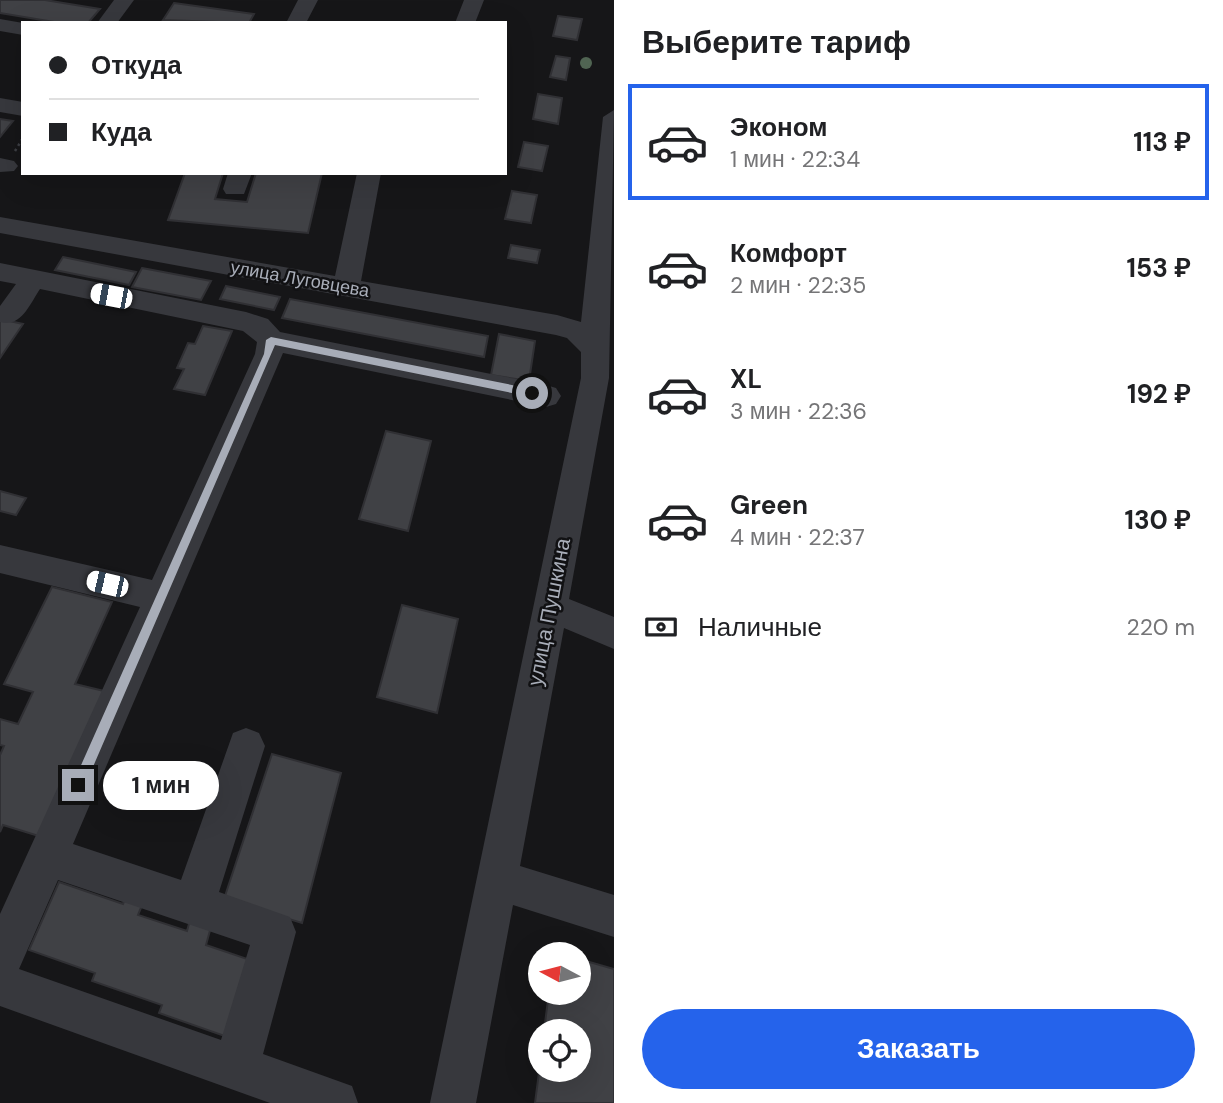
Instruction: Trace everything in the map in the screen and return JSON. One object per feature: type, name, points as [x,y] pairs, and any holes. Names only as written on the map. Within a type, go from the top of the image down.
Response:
[{"type":"street","points":[[108,21],[124,0]]},
{"type":"street","points":[[297,21],[308,0]]},
{"type":"street","points":[[466,21],[474,0]]},
{"type":"street","points":[[0,43],[12,27]]},
{"type":"street","points":[[0,105],[21,109]]},
{"type":"street","name":"улица Пушкина","points":[[453,1103],[550,607],[601,369],[614,117]]},
{"type":"street","points":[[346,287],[369,175]]},
{"type":"street","name":"улица Луговцева","points":[[0,225],[557,326],[577,331],[601,369]]},
{"type":"street","points":[[0,272],[32,281],[246,322],[258,326],[271,340],[546,396]]},
{"type":"street","points":[[8,315],[32,281]]},
{"type":"street","points":[[0,963],[269,354],[271,340]]},
{"type":"street","points":[[0,559],[160,597]]},
{"type":"street","points":[[550,607],[614,633]]},
{"type":"street","points":[[194,904],[246,746]]},
{"type":"street","points":[[47,856],[275,932],[236,1068]]},
{"type":"street","points":[[496,879],[614,916]]},
{"type":"street","points":[[0,984],[335,1103]]},
{"type":"building","points":[[0,0],[45,0],[100,9],[90,21],[48,21],[0,13]]},
{"type":"building","points":[[174,3],[254,14],[250,21],[163,20]]},
{"type":"building","points":[[558,16],[582,19],[577,40],[553,36]]},
{"type":"building","points":[[556,56],[570,58],[566,80],[550,77]]},
{"type":"building","points":[[538,94],[562,98],[558,124],[533,119]]},
{"type":"building","points":[[0,119],[13,121],[0,137]]},
{"type":"building","points":[[524,142],[548,146],[542,171],[518,167]]},
{"type":"building","points":[[184,175],[222,175],[215,199],[247,202],[255,175],[322,175],[308,233],[168,220]]},
{"type":"building","points":[[512,191],[537,195],[531,223],[505,219]]},
{"type":"building","points":[[511,245],[540,250],[537,263],[508,258]]},
{"type":"building","points":[[63,257],[136,272],[129,285],[55,270]]},
{"type":"building","points":[[142,268],[211,281],[201,300],[132,287]]},
{"type":"building","points":[[226,286],[280,297],[274,310],[220,299]]},
{"type":"building","points":[[290,299],[488,336],[484,357],[282,318]]},
{"type":"building","points":[[0,319],[23,324],[0,358]]},
{"type":"building","points":[[203,326],[232,331],[205,395],[174,389],[184,369],[177,368],[188,343],[195,344]]},
{"type":"building","points":[[499,334],[535,341],[529,381],[491,375]]},
{"type":"building","points":[[386,431],[431,441],[408,531],[359,519]]},
{"type":"building","points":[[0,491],[26,498],[16,515],[0,511]]},
{"type":"building","points":[[52,587],[112,602],[75,684],[104,691],[42,837],[3,825],[0,832],[0,755],[4,746],[0,745],[0,719],[18,724],[33,692],[4,684]]},
{"type":"building","points":[[402,605],[458,619],[437,713],[377,697]]},
{"type":"building","points":[[272,754],[341,773],[302,923],[224,899]]},
{"type":"building","points":[[59,882],[123,904],[128,892],[145,898],[138,915],[187,931],[190,920],[211,927],[206,945],[259,963],[236,1040],[159,1013],[162,1005],[92,981],[95,973],[29,950]]},
{"type":"building","points":[[592,963],[614,969],[614,1103],[535,1103],[538,1082],[591,1082],[591,1019],[546,1019],[547,1005],[592,1004]]},
{"type":"route","points":[[78,785],[269,354],[271,340],[532,393]]}]
